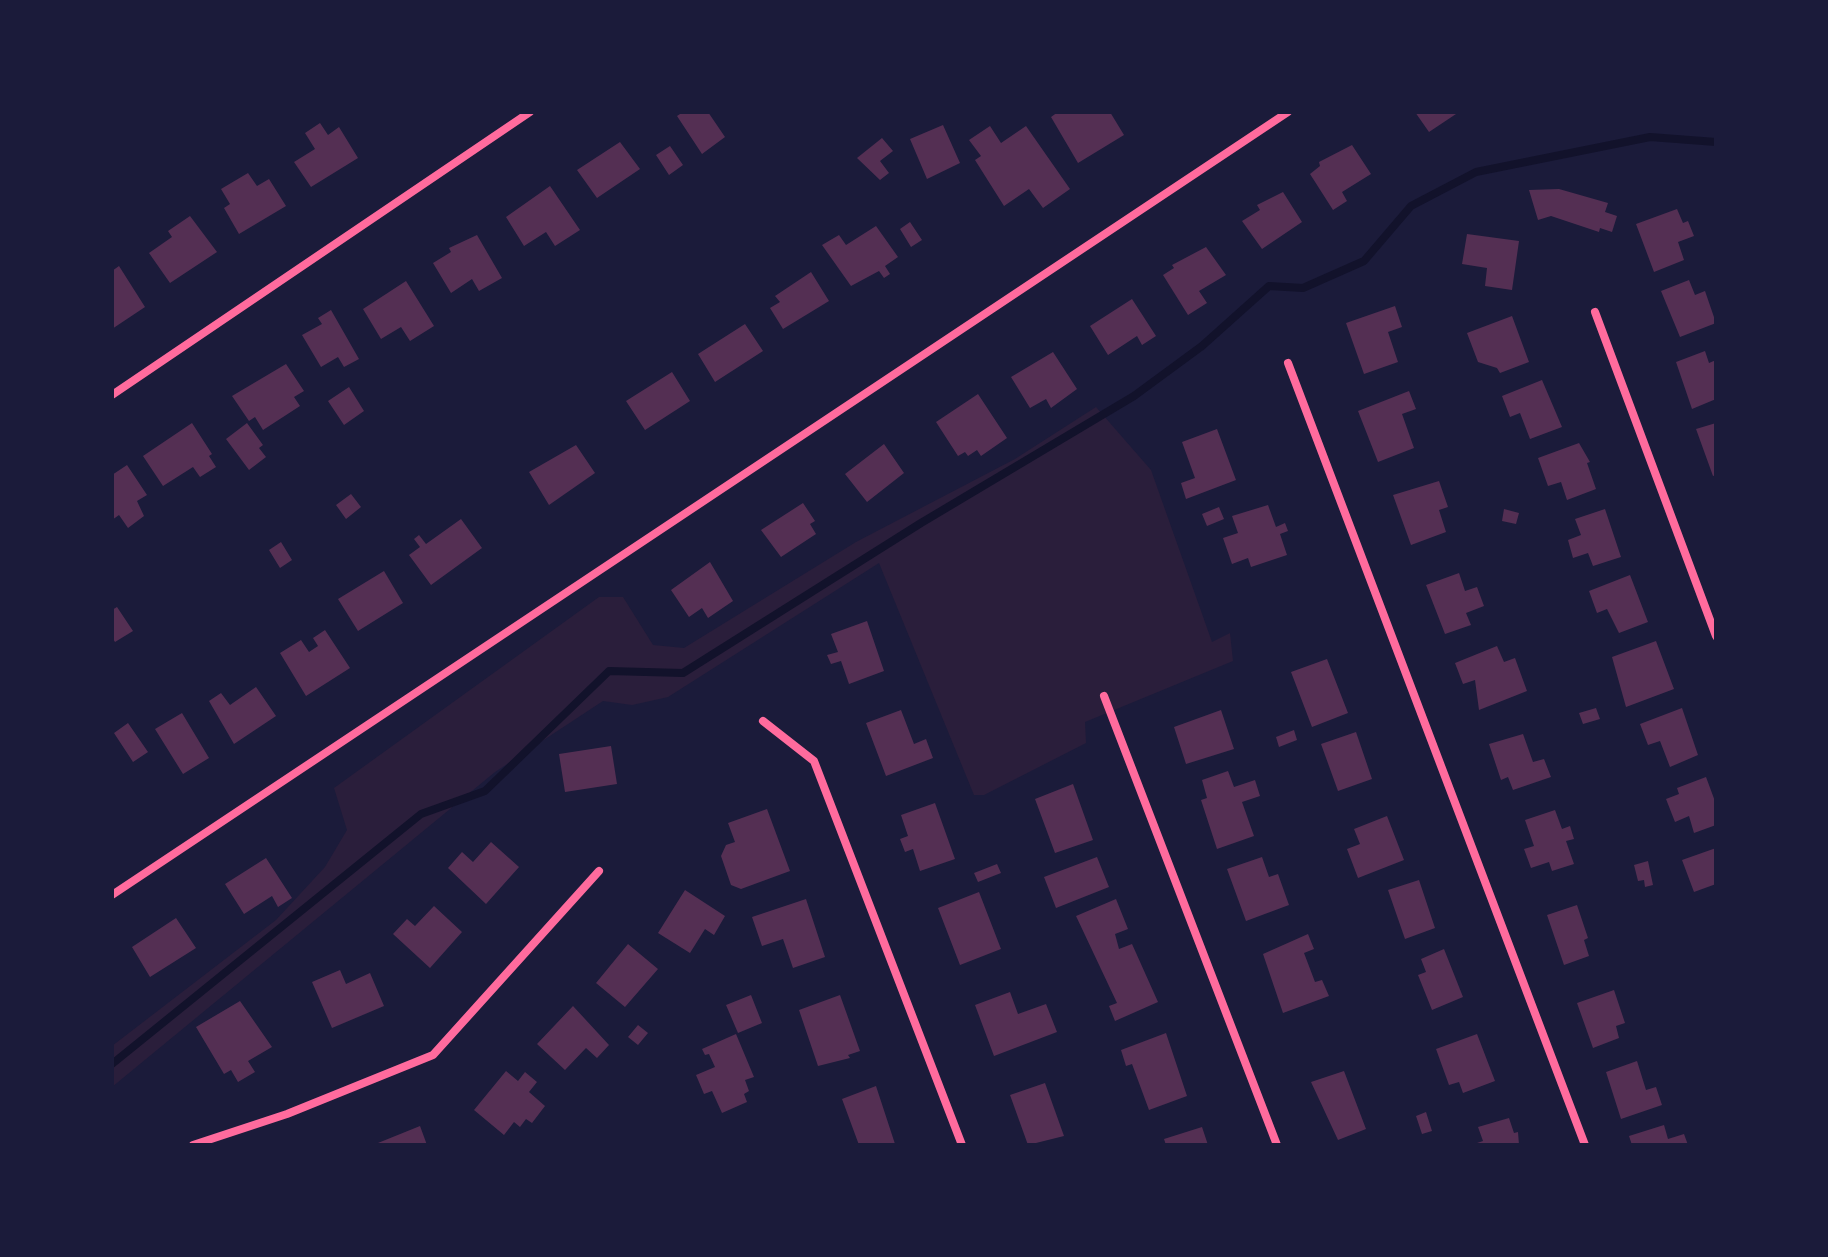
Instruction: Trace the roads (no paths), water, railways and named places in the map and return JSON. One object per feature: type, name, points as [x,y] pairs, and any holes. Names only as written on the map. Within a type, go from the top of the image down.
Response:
[{"type":"street","points":[[112,395],[530,112]]},
{"type":"street","points":[[112,895],[1288,112]]},
{"type":"street","points":[[1595,312],[1716,636]]},
{"type":"street","points":[[1288,363],[1585,1145]]},
{"type":"street","points":[[1104,696],[1277,1145]]},
{"type":"street","points":[[763,721],[814,761],[962,1145]]},
{"type":"street","points":[[193,1145],[287,1114],[433,1055],[599,871]]},
{"type":"waterway","points":[[112,1064],[421,814],[485,791],[609,671],[683,673],[921,523],[1134,396],[1202,346],[1269,286],[1303,288],[1364,261],[1411,206],[1476,172],[1650,137],[1716,142]]}]
